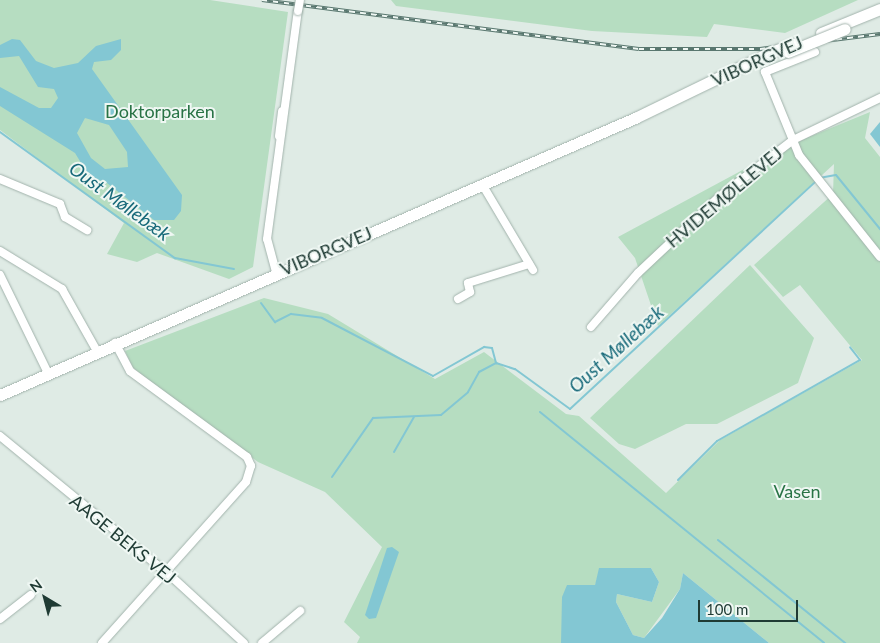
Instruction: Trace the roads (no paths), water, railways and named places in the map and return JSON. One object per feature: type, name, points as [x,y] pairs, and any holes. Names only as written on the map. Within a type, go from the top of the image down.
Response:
[{"type":"street","points":[[276,272],[267,239],[279,151],[280,119],[286,98],[300,0]]},
{"type":"street","name":"VIBORGVEJ","points":[[0,393],[635,118],[763,61],[820,33],[880,8]]},
{"type":"street","name":"VIBORGVEJ","points":[[763,61],[880,16]]},
{"type":"street","points":[[814,52],[763,61],[793,140],[813,175],[880,257]]},
{"type":"street","name":"HVIDEMØLLEVEJ","points":[[591,327],[638,273],[688,225],[793,140],[880,98]]},
{"type":"street","points":[[0,180],[60,204],[65,217],[87,230]]},
{"type":"street","points":[[458,299],[470,292],[468,283],[531,267],[482,184]]},
{"type":"street","points":[[0,251],[62,289],[97,351]]},
{"type":"street","points":[[0,275],[48,373]]},
{"type":"street","points":[[102,643],[168,574],[248,480],[251,466],[246,457],[130,371],[115,343]]},
{"type":"street","name":"AAGE BEKS VEJ","points":[[0,436],[168,574],[244,643]]},
{"type":"street","points":[[0,619],[31,595]]},
{"type":"street","points":[[262,643],[300,611]]},
{"type":"water","points":[[12,39],[20,40],[36,61],[54,68],[78,63],[96,46],[121,39],[121,50],[111,60],[94,62],[92,69],[182,195],[181,211],[174,220],[154,220],[107,183],[89,176],[75,153],[0,106],[0,87],[39,108],[51,108],[58,98],[54,89],[38,87],[19,56],[0,58],[0,45]],"holes":[[[85,118],[109,125],[127,152],[128,167],[105,169],[91,158],[77,133]]]},
{"type":"water","points":[[880,122],[880,147],[870,134]]},
{"type":"water","points":[[392,547],[399,552],[376,618],[369,619],[365,615],[387,548]]},
{"type":"water","points":[[599,568],[651,568],[659,582],[652,602],[617,594],[616,602],[633,635],[644,638],[662,618],[680,589],[683,573],[769,643],[561,643],[562,597],[567,585],[595,585]]},
{"type":"waterway","name":"Oust Møllebæk","points":[[0,132],[175,258],[234,269]]},
{"type":"waterway","name":"Oust Møllebæk","points":[[819,178],[836,175],[880,229]]},
{"type":"waterway","name":"Oust Møllebæk","points":[[261,303],[275,322],[291,314],[322,318],[433,376],[484,347],[492,348],[496,363],[515,369],[570,409],[816,181]]},
{"type":"waterway","points":[[678,480],[717,441],[860,360],[850,347]]},
{"type":"waterway","points":[[332,477],[373,418],[441,415],[468,392],[479,372],[496,363]]},
{"type":"waterway","points":[[540,412],[824,643]]},
{"type":"waterway","points":[[394,452],[414,417]]},
{"type":"waterway","points":[[718,540],[845,643]]},
{"type":"railway","points":[[262,0],[639,49],[760,49],[880,34]]},
{"type":"park label","name":"Doktorparken","points":[[160,111]]},
{"type":"park label","name":"Vasen","points":[[797,491]]}]
